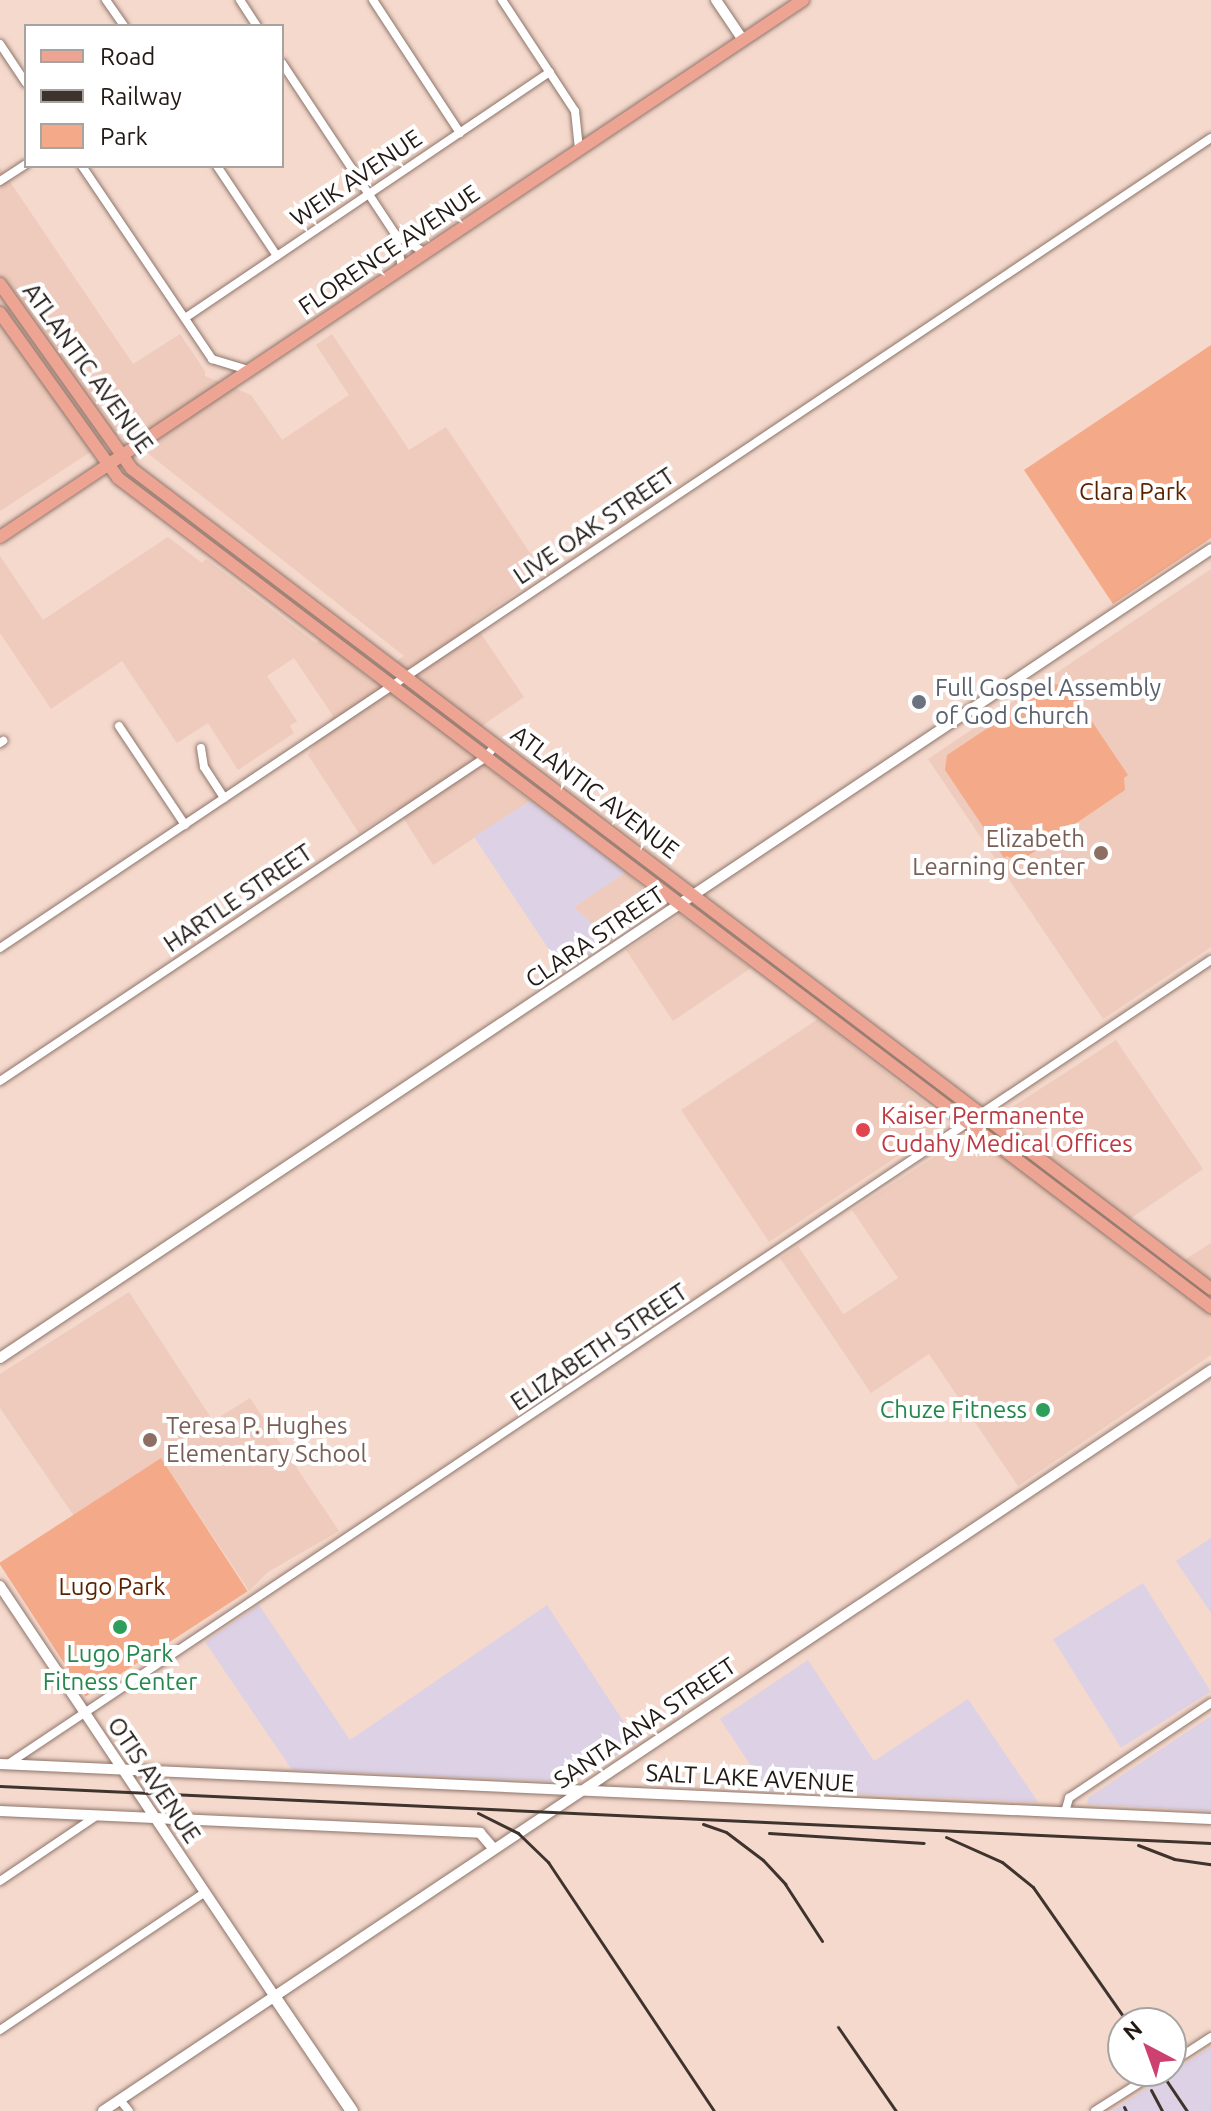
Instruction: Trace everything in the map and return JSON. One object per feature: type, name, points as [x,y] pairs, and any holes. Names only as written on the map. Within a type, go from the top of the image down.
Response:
[{"type":"main road","name":"FLORENCE AVENUE","points":[[0,537],[803,0]]},
{"type":"main road","name":"ATLANTIC AVENUE","points":[[0,284],[132,469],[1211,1289]]},
{"type":"main road","name":"ATLANTIC AVENUE","points":[[0,313],[118,478],[1211,1307]]},
{"type":"main road","points":[[274,1996],[352,2111]]},
{"type":"street","points":[[106,0],[123,24]]},
{"type":"street","points":[[240,0],[256,24]]},
{"type":"street","points":[[373,0],[460,133]]},
{"type":"street","points":[[502,0],[550,72],[579,123],[579,150]]},
{"type":"street","points":[[716,0],[743,40]]},
{"type":"street","points":[[0,44],[24,80]]},
{"type":"street","points":[[284,66],[395,234],[402,268]]},
{"type":"street","name":"WEIK AVENUE","points":[[185,318],[550,72]]},
{"type":"street","name":"LIVE OAK STREET","points":[[0,947],[1211,138]]},
{"type":"street","points":[[0,181],[24,165]]},
{"type":"street","points":[[83,168],[212,359],[250,370]]},
{"type":"street","points":[[218,168],[277,256]]},
{"type":"street","points":[[395,234],[426,253]]},
{"type":"street","name":"CLARA STREET","points":[[0,1358],[1211,549]]},
{"type":"street","points":[[119,726],[185,825]]},
{"type":"street","name":"HARTLE STREET","points":[[0,1081],[486,757],[496,744]]},
{"type":"street","points":[[201,748],[204,767],[224,798]]},
{"type":"street","name":"ELIZABETH STREET","points":[[4,1764],[85,1713],[1211,960]]},
{"type":"street","name":"SANTA ANA STREET","points":[[103,2111],[1211,1370]]},
{"type":"street","name":"OTIS AVENUE","points":[[0,1586],[274,1996]]},
{"type":"street","points":[[1065,1812],[1069,1798],[1211,1703]]},
{"type":"street","name":"SALT LAKE AVENUE","points":[[4,1764],[1211,1819]]},
{"type":"street","points":[[0,1811],[480,1833],[494,1849]]},
{"type":"street","points":[[0,1881],[98,1815]]},
{"type":"street","points":[[0,2030],[205,1892]]},
{"type":"street","points":[[1187,2053],[1211,2037]]},
{"type":"street","points":[[1095,2111],[1133,2087]]},
{"type":"street","points":[[120,2100],[129,2111]]},
{"type":"shaded area","points":[[0,167],[133,364],[180,334],[205,371],[205,376],[251,395],[282,440],[349,395],[316,345],[332,334],[409,450],[446,427],[544,574],[473,622],[524,697],[457,743],[530,801],[433,865],[397,808],[359,833],[308,755],[333,716],[294,658],[267,676],[297,721],[290,726],[294,733],[238,770],[208,723],[177,743],[122,661],[51,709],[0,633],[0,556],[43,620],[168,537],[202,563],[206,559],[316,643],[321,639],[371,680],[404,656],[121,432],[0,511]]},
{"type":"shaded area","name":"Elizabeth Learning Center","points":[[1211,569],[1211,947],[1103,1019],[928,759]]},
{"type":"shaded area","points":[[530,801],[626,872],[574,907],[611,941],[564,972],[474,837]]},
{"type":"shaded area","points":[[626,872],[661,904],[611,941],[574,907]]},
{"type":"shaded area","points":[[680,915],[751,968],[673,1021],[626,950]]},
{"type":"shaded area","points":[[818,1019],[939,1114],[942,1121],[937,1130],[769,1242],[681,1110]]},
{"type":"shaded area","points":[[1116,1040],[1203,1169],[1105,1236],[1158,1277],[1211,1243],[1211,1355],[1018,1486],[929,1354],[871,1393],[780,1258],[798,1246],[843,1314],[847,1312],[898,1278],[852,1210]]},
{"type":"shaded area","name":"Teresa P. Hughes Elementary School","points":[[129,1292],[213,1421],[250,1398],[339,1531],[268,1572],[249,1591],[161,1458],[74,1516],[0,1408],[0,1374]]},
{"type":"shaded area","points":[[1211,1538],[1211,1613],[1176,1561]]},
{"type":"shaded area","points":[[1143,1583],[1211,1692],[1121,1748],[1053,1639]]},
{"type":"shaded area","points":[[259,1605],[350,1740],[547,1605],[637,1742],[574,1782],[292,1770],[205,1642]]},
{"type":"shaded area","points":[[808,1660],[874,1761],[968,1699],[1038,1802],[767,1790],[720,1719]]},
{"type":"shaded area","points":[[1211,1716],[1211,1811],[1087,1804],[1088,1798]]},
{"type":"shaded area","points":[[1211,2047],[1211,2111],[1112,2111],[1149,2087],[1187,2087],[1187,2062]]},
{"type":"green space","name":"Clara Park","points":[[1211,345],[1211,538],[1113,604],[1024,470]]},
{"type":"green space","points":[[1054,684],[1068,686],[1128,775],[1124,778],[1125,790],[1019,862],[1007,856],[1004,858],[945,770],[947,755]]},
{"type":"green space","name":"Lugo Park","points":[[161,1458],[248,1591],[86,1696],[0,1563]]},
{"type":"railway","points":[[0,1786],[1211,1843]]},
{"type":"railway","points":[[478,1813],[518,1833],[548,1862],[714,2111]]},
{"type":"railway","points":[[703,1824],[726,1832],[763,1860],[785,1884],[822,1941]]},
{"type":"railway","points":[[769,1833],[924,1843]]},
{"type":"railway","points":[[946,1837],[1002,1862],[1033,1887],[1117,2007]]},
{"type":"railway","points":[[1138,1845],[1174,1859],[1211,1864]]},
{"type":"railway","points":[[838,2027],[896,2111]]},
{"type":"railway","points":[[1171,2087],[1187,2111]]},
{"type":"railway","points":[[1151,2090],[1162,2111]]},
{"type":"railway","points":[[1124,2107],[1126,2111]]},
{"type":"place","name":"Full Gospel Assembly of God Church","points":[[919,702]]},
{"type":"place","name":"Elizabeth Learning Center","points":[[1101,853]]},
{"type":"place","name":"Kaiser Permanente Cudahy Medical Offices","points":[[863,1130]]},
{"type":"place","name":"Chuze Fitness","points":[[1043,1410]]},
{"type":"place","name":"Teresa P. Hughes Elementary School","points":[[150,1440]]},
{"type":"place","name":"Lugo Park Fitness Center","points":[[120,1627]]}]
